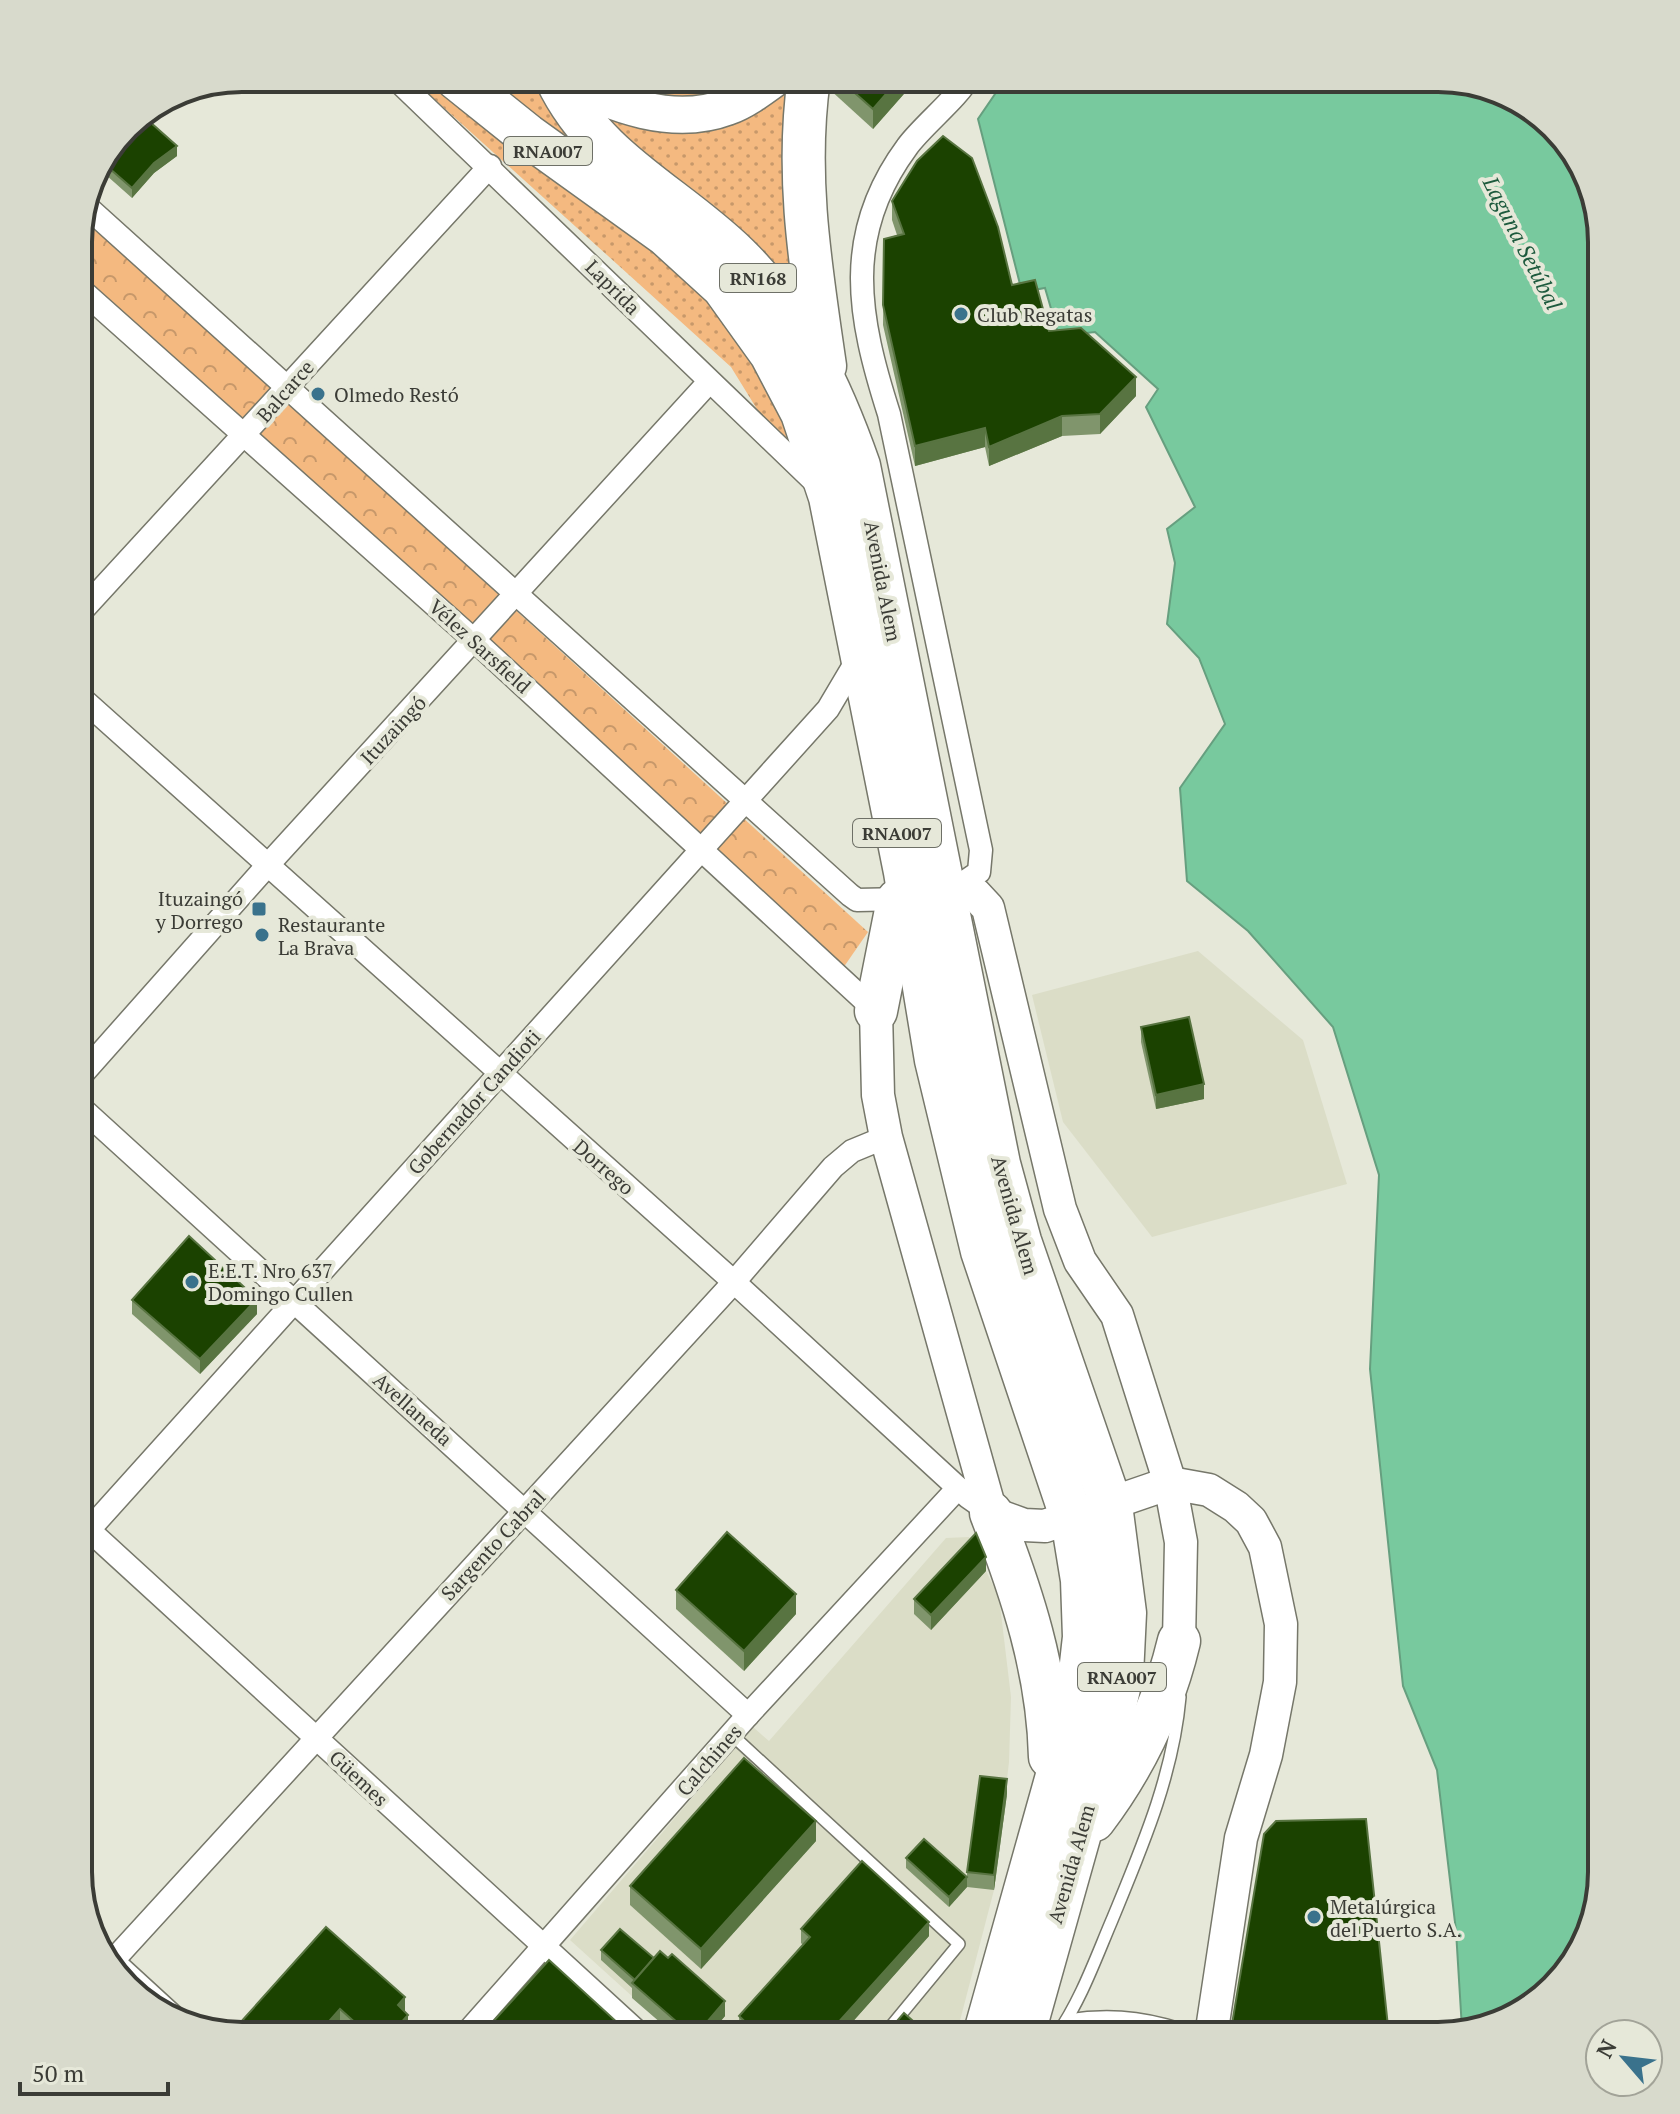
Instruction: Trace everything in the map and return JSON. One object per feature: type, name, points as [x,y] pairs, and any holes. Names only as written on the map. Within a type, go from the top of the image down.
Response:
[{"type":"highway","name":"RNA007","points":[[473,92],[527,135],[652,206],[694,260],[745,315],[802,413],[830,497]]},
{"type":"highway","name":"RN168","points":[[565,92],[590,131],[652,206],[720,240],[758,278],[812,354],[828,387]]},
{"type":"highway","points":[[808,92],[802,171],[804,211],[828,387]]},
{"type":"highway","name":"Avenida Alem","points":[[828,387],[859,466],[911,893],[936,1060],[982,1251],[1072,1519],[1085,1608],[1081,1675],[1060,1837],[1026,2022]]},
{"type":"highway","name":"Avenida Alem","points":[[830,497],[911,893],[1111,1505],[1125,1613],[1122,1675],[989,2022]]},
{"type":"highway","points":[[876,1011],[911,893]]},
{"type":"highway","points":[[991,1513],[1017,1581],[1041,1662],[1049,1712],[1050,1759],[1060,1837]]},
{"type":"highway","points":[[1060,1837],[1124,1780],[1141,1748],[1171,1675],[1179,1641]]},
{"type":"main road","points":[[589,92],[631,108],[690,114],[728,107],[752,92]]},
{"type":"street","name":"Laprida","points":[[410,92],[830,497]]},
{"type":"street","points":[[911,893],[979,872],[981,850],[889,414],[868,347],[861,258],[864,235],[892,168],[956,92]]},
{"type":"street","name":"Balcarce","points":[[92,600],[490,166]]},
{"type":"street","points":[[95,214],[746,802],[911,893],[975,894],[988,908],[1060,1209],[1080,1261],[1117,1315],[1170,1483],[1181,1542],[1179,1641]]},
{"type":"street","name":"Vélez Sarsfield","points":[[92,299],[475,641],[876,1011]]},
{"type":"street","name":"Ituzaingó","points":[[92,1063],[266,867],[709,382]]},
{"type":"street","name":"Gobernador Candioti","points":[[92,1520],[294,1303],[746,802],[828,709],[861,654]]},
{"type":"street","name":"Dorrego","points":[[92,708],[266,867],[734,1282],[958,1488],[991,1513],[1036,1527],[1072,1519],[1170,1483]]},
{"type":"street","points":[[876,1011],[878,1095],[886,1137],[991,1513]]},
{"type":"street","name":"Avellaneda","points":[[92,1118],[748,1715]]},
{"type":"street","name":"Sargento Cabral","points":[[115,1952],[526,1510],[734,1282],[833,1167],[852,1151],[886,1137]]},
{"type":"street","points":[[1170,1483],[1209,1490],[1251,1521],[1265,1547],[1281,1624],[1283,1653],[1275,1715],[1241,1838],[1213,2022]]},
{"type":"street","name":"Calchines","points":[[477,2022],[748,1715],[958,1488]]},
{"type":"street","name":"Güemes","points":[[92,1540],[627,2022]]},
{"type":"lane","points":[[1068,2020],[1143,1844],[1173,1756],[1182,1677],[1179,1641]]},
{"type":"lane","points":[[731,1734],[959,1944],[895,2022]]},
{"type":"lane","points":[[1068,2020],[1099,2015],[1163,2022]]},
{"type":"shaded area","points":[[1198,951],[1303,1040],[1347,1184],[1152,1237],[1063,1122],[1032,995]]},
{"type":"shaded area","points":[[969,1537],[999,1597],[1011,1697],[1009,1762],[994,1890],[960,2022],[661,2022],[570,1940],[753,1727],[769,1741],[946,1538]]},
{"type":"green space","points":[[427,92],[567,92],[619,117],[736,92],[797,92],[806,325],[724,316],[777,399],[794,450],[768,427],[731,367]]},
{"type":"green space","points":[[637,92],[718,92],[682,104]]},
{"type":"green space","points":[[93,224],[868,932],[841,971],[92,285]]},
{"type":"water","name":"Laguna Setúbal","points":[[996,92],[1458,93],[1496,103],[1544,136],[1573,175],[1585,212],[1588,232],[1587,1892],[1577,1930],[1544,1978],[1505,2007],[1468,2019],[1461,2020],[1456,1931],[1437,1770],[1403,1686],[1370,1369],[1379,1175],[1333,1027],[1248,931],[1187,881],[1180,788],[1225,724],[1199,658],[1167,624],[1175,563],[1167,529],[1195,507],[1146,407],[1158,389],[1095,332],[1059,336],[1045,288],[1022,292],[978,119]]},
{"type":"building","points":[[854,92],[888,92],[873,109]]},
{"type":"building","points":[[151,123],[177,146],[154,163],[132,188],[110,169],[136,136]]},
{"type":"building","name":"Club Regatas","points":[[943,136],[972,158],[998,227],[1012,285],[1035,280],[1049,331],[1081,328],[1136,377],[1100,414],[1062,416],[989,447],[985,428],[915,446],[883,305],[884,239],[904,234],[892,201],[917,161]]},
{"type":"building","points":[[1189,1017],[1204,1084],[1156,1095],[1141,1027]]},
{"type":"building","name":"E.E.T. Nro 637 Domingo Cullen","points":[[189,1236],[257,1299],[200,1359],[132,1300]]},
{"type":"building","points":[[727,1532],[796,1594],[744,1651],[676,1590]]},
{"type":"building","points":[[976,1533],[986,1557],[931,1615],[914,1599]]},
{"type":"building","points":[[744,1758],[816,1821],[701,1949],[630,1886]]},
{"type":"building","points":[[980,1776],[1007,1779],[994,1875],[967,1872]]},
{"type":"building","name":"Metalúrgica del Puerto S.A.","points":[[1366,1819],[1388,2022],[1232,2022],[1264,1834],[1276,1821]]},
{"type":"building","points":[[924,1839],[967,1877],[949,1897],[906,1858]]},
{"type":"building","points":[[862,1861],[929,1922],[839,2022],[745,2022],[739,2016],[810,1937],[801,1929]]},
{"type":"building","points":[[326,1927],[405,1997],[398,2005],[408,2015],[402,2022],[354,2022],[340,2009],[328,2022],[241,2022]]},
{"type":"building","points":[[620,1929],[654,1958],[635,1980],[601,1950]]},
{"type":"building","points":[[660,1951],[668,1958],[672,1954],[725,2001],[707,2022],[677,2022],[632,1983]]},
{"type":"building","points":[[549,1960],[617,2022],[493,2022]]},
{"type":"building","points":[[904,2013],[914,2022],[896,2022]]},
{"type":"place","name":"Club Regatas","points":[[961,314]]},
{"type":"place","name":"Olmedo Restó","points":[[318,394]]},
{"type":"place","name":"Ituzaingó y Dorrego","points":[[259,909]]},
{"type":"place","name":"Restaurante La Brava","points":[[262,935]]},
{"type":"place","name":"E.E.T. Nro 637 Domingo Cullen","points":[[192,1282]]},
{"type":"place","name":"Metalúrgica del Puerto S.A.","points":[[1314,1917]]}]
